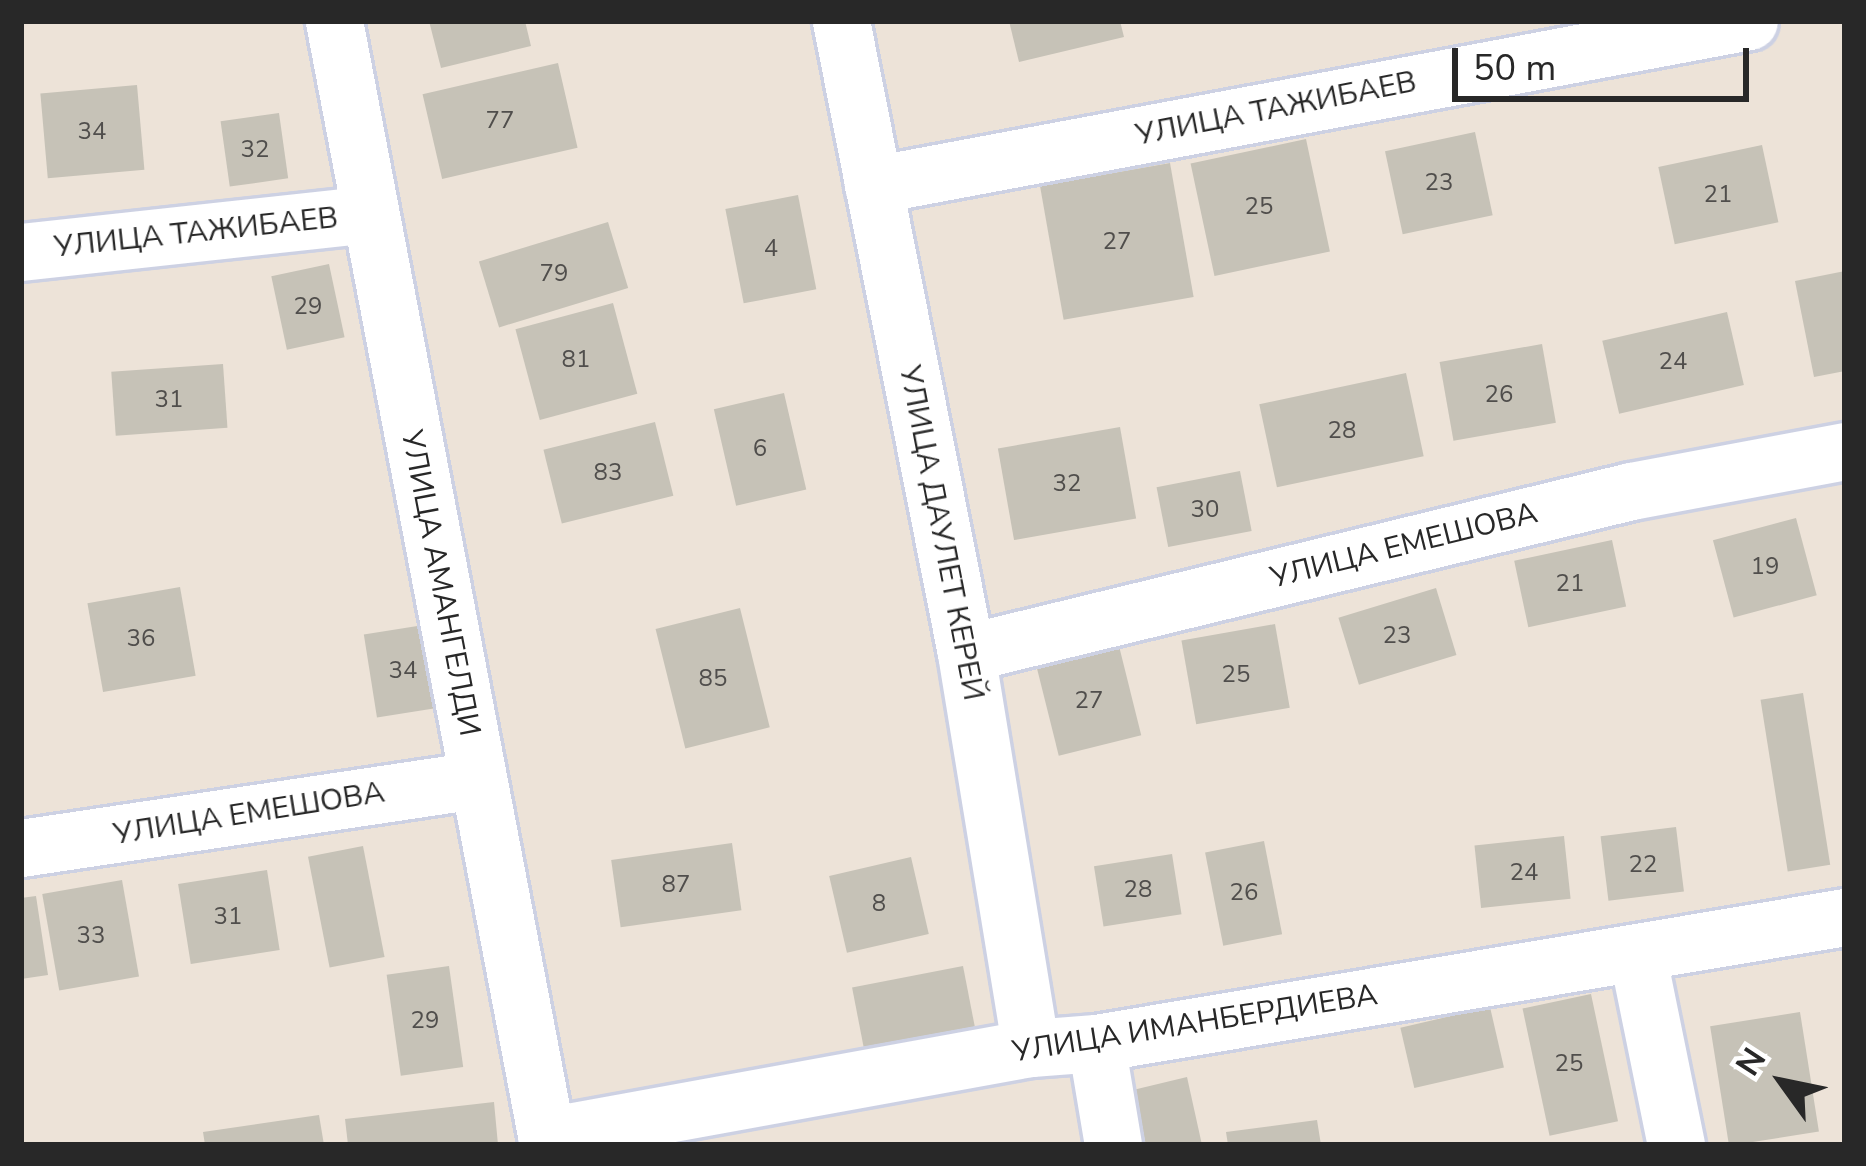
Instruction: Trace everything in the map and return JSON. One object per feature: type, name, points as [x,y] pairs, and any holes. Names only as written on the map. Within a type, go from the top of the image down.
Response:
[{"type":"street","name":"УЛИЦА АМАНГЕЛДИ","points":[[334,21],[547,1141]]},
{"type":"street","name":"УЛИЦА ДАУЛЕТ КЕРЕЙ","points":[[841,21],[965,652],[1031,1048]]},
{"type":"street","name":"УЛИЦА ТАЖИБАЕВ","points":[[874,184],[1749,21]]},
{"type":"street","name":"УЛИЦА ТАЖИБАЕВ","points":[[21,253],[370,214]]},
{"type":"street","name":"УЛИЦА ЕМЕШОВА","points":[[965,652],[1631,491],[1845,451]]},
{"type":"street","name":"УЛИЦА ЕМЕШОВА","points":[[21,848],[478,780]]},
{"type":"street","name":"УЛИЦА ИМАНБЕРДИЕВА","points":[[547,1141],[1031,1048],[1096,1043],[1845,917]]},
{"type":"street","points":[[1637,953],[1676,1145]]},
{"type":"street","points":[[1096,1043],[1113,1145]]},
{"type":"building","points":[[429,21],[525,21],[531,46],[441,68]]},
{"type":"building","points":[[1009,21],[1120,21],[1124,37],[1019,62]]},
{"type":"building","points":[[558,63],[578,148],[442,179],[423,94]]},
{"type":"building","points":[[137,85],[144,170],[48,178],[40,93]]},
{"type":"building","points":[[279,113],[288,178],[230,187],[221,121]]},
{"type":"building","points":[[1475,132],[1493,215],[1403,234],[1385,151]]},
{"type":"building","points":[[1306,139],[1330,251],[1214,276],[1191,164]]},
{"type":"building","points":[[1762,145],[1778,222],[1675,244],[1658,167]]},
{"type":"building","points":[[1170,163],[1194,297],[1064,320],[1040,186]]},
{"type":"building","points":[[798,195],[816,289],[744,303],[725,209]]},
{"type":"building","points":[[608,222],[628,288],[499,327],[479,261]]},
{"type":"building","points":[[329,264],[345,337],[287,350],[271,276]]},
{"type":"building","points":[[1845,271],[1845,371],[1814,377],[1795,281]]},
{"type":"building","points":[[613,303],[637,394],[540,420],[515,329]]},
{"type":"building","points":[[1727,312],[1744,385],[1619,414],[1602,341]]},
{"type":"building","points":[[1542,344],[1556,423],[1453,441],[1440,362]]},
{"type":"building","points":[[223,364],[227,428],[116,436],[111,372]]},
{"type":"building","points":[[1406,373],[1424,456],[1277,487],[1259,404]]},
{"type":"building","points":[[784,393],[806,489],[736,506],[714,409]]},
{"type":"building","points":[[655,422],[673,496],[562,524],[543,450]]},
{"type":"building","points":[[1120,427],[1136,519],[1014,540],[998,449]]},
{"type":"building","points":[[1240,471],[1252,531],[1168,547],[1157,487]]},
{"type":"building","points":[[1796,518],[1817,595],[1734,618],[1713,540]]},
{"type":"building","points":[[1612,540],[1626,607],[1528,627],[1514,561]]},
{"type":"building","points":[[180,587],[196,676],[103,692],[87,603]]},
{"type":"building","points":[[1436,588],[1456,655],[1359,685],[1338,618]]},
{"type":"building","points":[[740,608],[770,727],[685,748],[656,629]]},
{"type":"building","points":[[430,624],[443,707],[377,717],[364,634]]},
{"type":"building","points":[[1275,624],[1290,708],[1196,724],[1181,640]]},
{"type":"building","points":[[1119,646],[1141,735],[1059,756],[1037,667]]},
{"type":"building","points":[[1803,693],[1830,865],[1788,872],[1761,700]]},
{"type":"building","points":[[1676,827],[1684,892],[1608,901],[1601,836]]},
{"type":"building","points":[[1564,836],[1571,899],[1481,908],[1474,845]]},
{"type":"building","points":[[1264,841],[1282,934],[1223,946],[1205,852]]},
{"type":"building","points":[[732,843],[741,910],[621,927],[611,860]]},
{"type":"building","points":[[363,846],[385,957],[330,968],[308,857]]},
{"type":"building","points":[[1172,854],[1182,914],[1104,927],[1094,866]]},
{"type":"building","points":[[911,857],[929,934],[847,953],[829,876]]},
{"type":"building","points":[[267,870],[280,950],[191,964],[178,884]]},
{"type":"building","points":[[122,880],[139,977],[59,991],[42,894]]},
{"type":"building","points":[[36,896],[48,975],[21,979],[21,898]]},
{"type":"building","points":[[449,966],[463,1067],[401,1076],[387,975]]},
{"type":"building","points":[[963,966],[975,1027],[864,1048],[852,988]]},
{"type":"building","points":[[1591,994],[1618,1121],[1550,1136],[1523,1009]]},
{"type":"building","points":[[1490,1007],[1504,1067],[1414,1088],[1400,1028]]},
{"type":"building","points":[[1800,1012],[1819,1132],[1729,1145],[1710,1026]]},
{"type":"building","points":[[1187,1077],[1202,1145],[1146,1145],[1133,1090]]},
{"type":"building","points":[[494,1102],[498,1145],[348,1145],[345,1119]]},
{"type":"building","points":[[319,1115],[324,1145],[205,1145],[203,1132]]},
{"type":"building","points":[[1317,1120],[1321,1145],[1228,1145],[1226,1132]]}]
